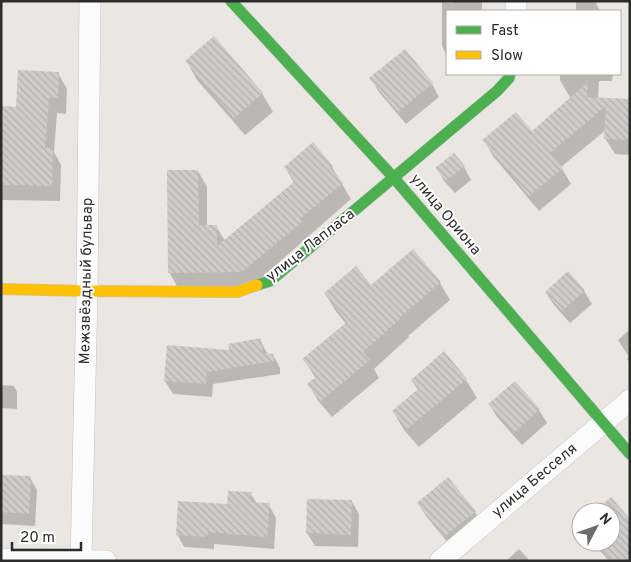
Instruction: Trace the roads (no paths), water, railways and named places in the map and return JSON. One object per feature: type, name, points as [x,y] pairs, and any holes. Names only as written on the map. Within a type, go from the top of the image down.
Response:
[{"type":"street","name":"Межзвёздный бульвар","points":[[81,560],[87,291],[90,1]]},
{"type":"street","name":"улица Ориона","points":[[231,1],[394,178],[630,454]]},
{"type":"street","name":"улица Лапласа","points":[[1,289],[237,292],[270,281],[497,91],[510,75]]},
{"type":"street","name":"улица Бесселя","points":[[440,561],[630,400]]},
{"type":"street","points":[[1,560],[106,561]]}]
